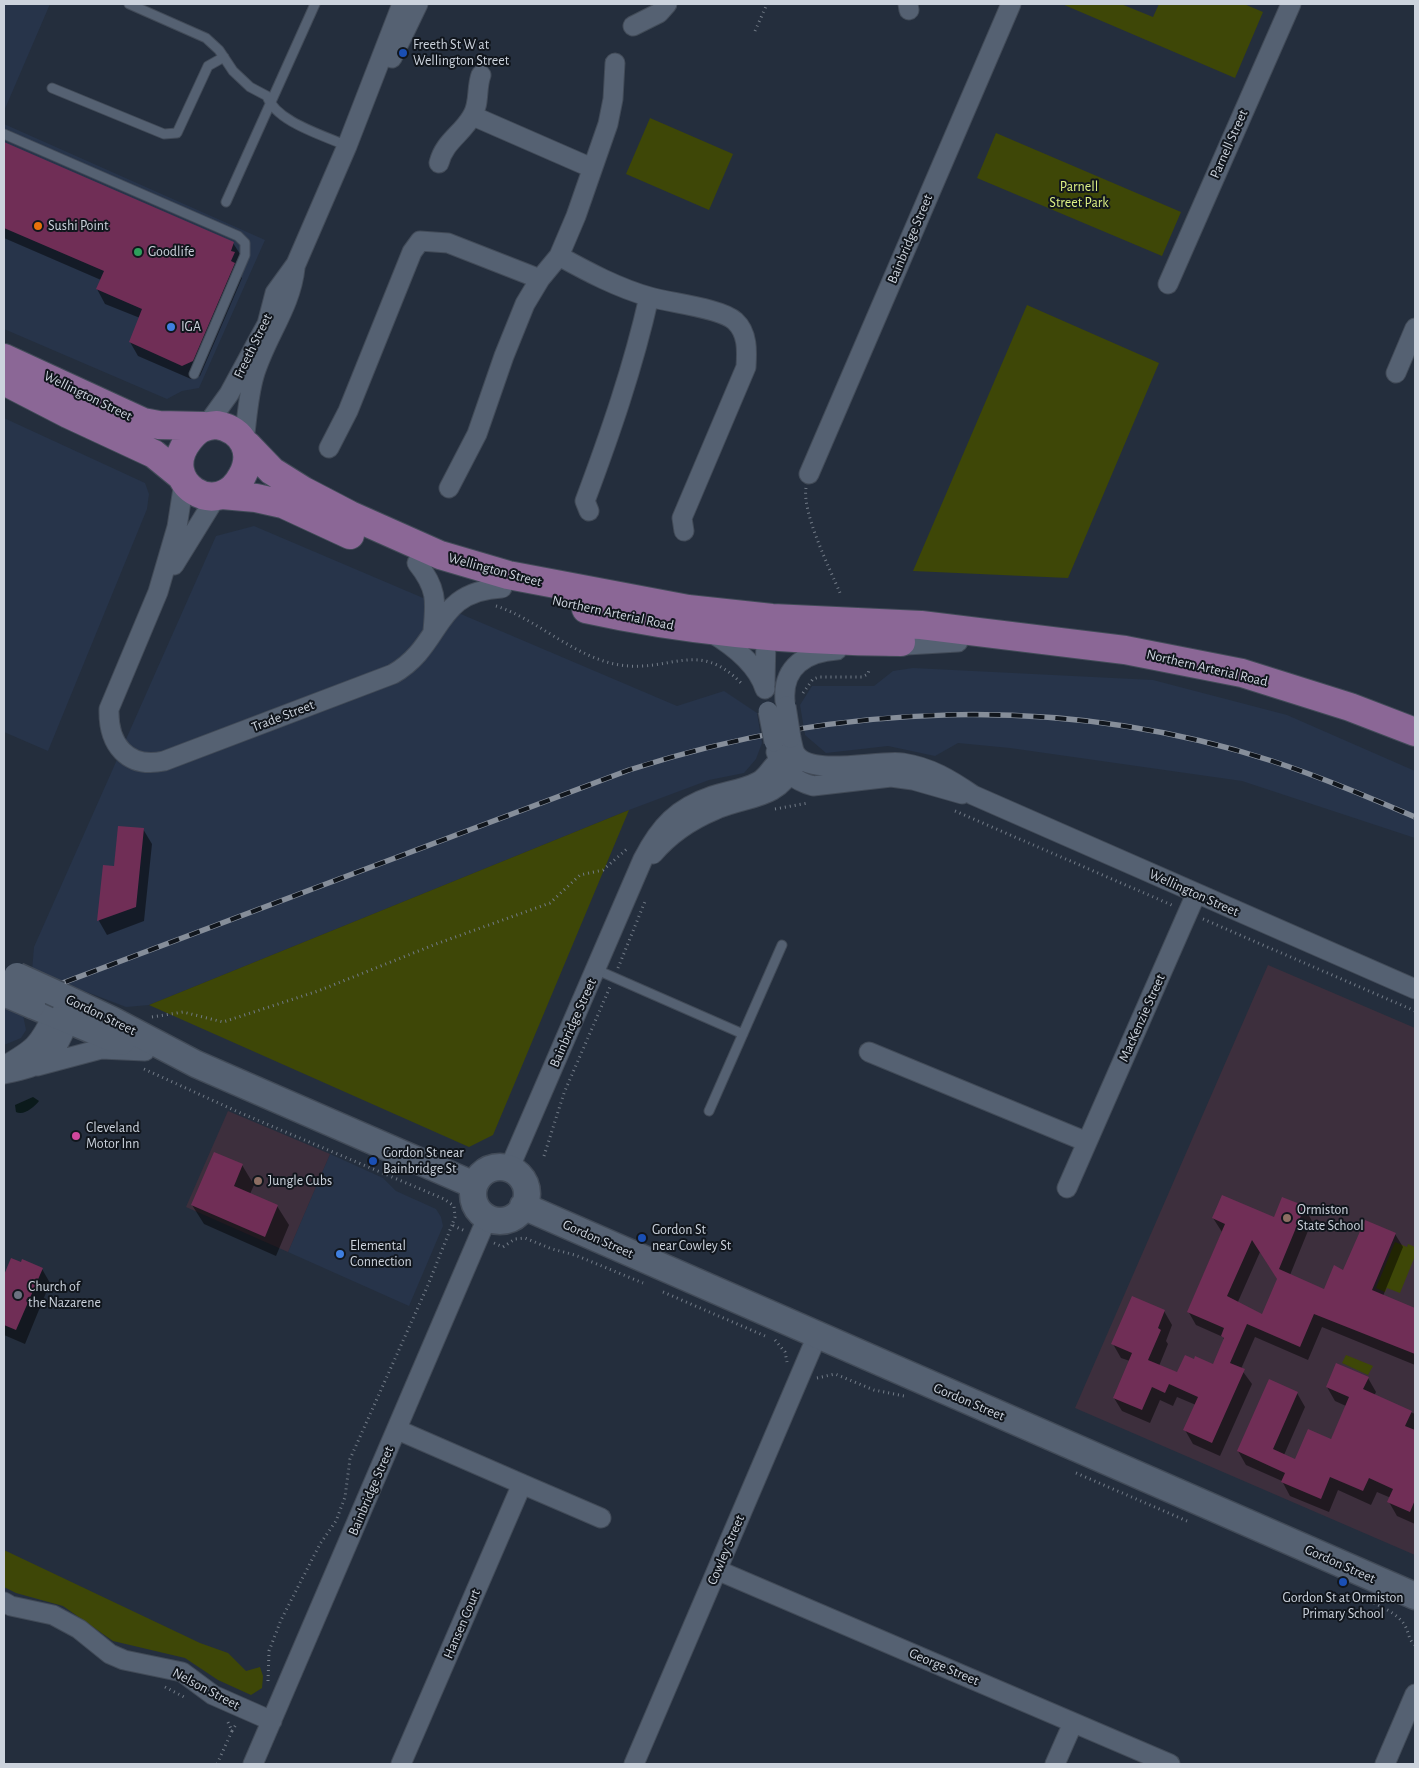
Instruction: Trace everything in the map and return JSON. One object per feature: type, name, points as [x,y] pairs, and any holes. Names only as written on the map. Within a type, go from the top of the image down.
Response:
[{"type":"main road","name":"Wellington Street","points":[[4,358],[80,391],[122,414],[143,422],[159,425],[205,426]]},
{"type":"main road","name":"Wellington Street","points":[[4,381],[68,414],[154,454],[183,479]]},
{"type":"main road","points":[[205,426],[228,427],[236,432],[246,443],[248,461],[242,477],[232,490],[219,496],[197,493],[183,479],[182,452],[192,436],[205,426]]},
{"type":"main road","name":"Wellington Street","points":[[246,443],[272,471],[315,497],[401,539],[458,561],[508,575],[688,609],[771,631]]},
{"type":"main road","name":"Northern Arterial Road","points":[[219,496],[256,498],[283,504],[496,597],[709,631],[771,631],[921,625],[1125,650],[1242,673],[1350,707],[1415,732]]},
{"type":"main road","name":"Northern Arterial Road","points":[[771,631],[820,641],[958,642],[1022,638]]},
{"type":"street","name":"Freeth Street","points":[[348,146],[402,4]]},
{"type":"street","name":"Freeth Street","points":[[205,426],[230,394],[267,324],[276,293],[296,264],[348,146],[418,4]]},
{"type":"street","points":[[633,26],[659,13],[667,4]]},
{"type":"street","name":"Bainbridge Street","points":[[809,474],[1010,4]]},
{"type":"street","name":"Parnell Street","points":[[1168,284],[1290,4]]},
{"type":"street","points":[[449,488],[477,434],[504,356],[525,304],[540,279],[559,256],[576,216],[608,124],[613,99],[615,63]]},
{"type":"street","points":[[439,163],[445,147],[473,116],[481,75]]},
{"type":"street","points":[[473,116],[592,168]]},
{"type":"street","points":[[329,448],[348,411],[412,252],[420,241],[448,243],[540,279]]},
{"type":"street","points":[[559,256],[600,278],[649,297],[722,313],[734,320],[742,331],[748,349],[746,367],[682,518],[684,531]]},
{"type":"street","name":"Freeth Street","points":[[246,443],[254,375],[274,326],[291,293],[296,264]]},
{"type":"street","points":[[589,511],[585,501],[618,413],[636,353],[649,297]]},
{"type":"street","points":[[1396,373],[1415,328]]},
{"type":"street","points":[[158,592],[177,527],[183,479]]},
{"type":"street","points":[[158,592],[219,496]]},
{"type":"street","points":[[417,563],[428,577],[435,593],[432,635]]},
{"type":"street","name":"Trade Street","points":[[158,592],[109,709],[108,727],[120,749],[145,763],[164,762],[394,674],[411,662],[447,612],[463,597],[486,590],[496,597]]},
{"type":"street","points":[[709,631],[723,640],[756,670],[756,689]]},
{"type":"street","points":[[756,689],[771,631]]},
{"type":"street","points":[[771,631],[777,672],[785,704]]},
{"type":"street","points":[[784,768],[783,740],[786,686],[791,673],[803,658],[817,651],[958,642]]},
{"type":"street","points":[[756,689],[785,704]]},
{"type":"street","points":[[783,740],[798,757],[784,768]]},
{"type":"street","name":"Wellington Street","points":[[798,757],[812,764],[831,768],[888,761],[911,764],[942,775],[973,796]]},
{"type":"street","name":"Bainbridge Street","points":[[509,1169],[636,876],[661,844],[683,826],[716,809],[763,796],[784,768]]},
{"type":"street","name":"Wellington Street","points":[[784,768],[801,783],[813,786],[891,777],[913,780],[973,796],[1415,989]]},
{"type":"street","name":"MacKenzie Street","points":[[1067,1188],[1196,894]]},
{"type":"street","name":"Gordon Street","points":[[8,980],[57,1007],[141,1059],[196,1064]]},
{"type":"street","points":[[37,1066],[46,1061],[56,1051],[57,1007]]},
{"type":"street","points":[[4,1066],[29,1052],[42,1038],[57,1007]]},
{"type":"street","name":"Gordon Street","points":[[57,1007],[196,1064],[474,1185]]},
{"type":"street","points":[[4,1074],[101,1049],[141,1059]]},
{"type":"street","points":[[869,1052],[1087,1142]]},
{"type":"street","points":[[502,1167],[509,1169],[523,1181],[526,1194],[523,1206],[512,1218],[482,1231],[481,1214],[473,1200],[474,1185],[478,1178],[488,1170],[502,1167]]},
{"type":"street","name":"Gordon Street","points":[[523,1206],[1415,1596]]},
{"type":"street","name":"Bainbridge Street","points":[[253,1764],[482,1231]]},
{"type":"street","name":"Cowley Street","points":[[634,1764],[817,1336]]},
{"type":"street","points":[[398,1430],[601,1518]]},
{"type":"street","name":"Hansen Court","points":[[401,1764],[522,1484]]},
{"type":"street","name":"George Street","points":[[717,1570],[1170,1764]]},
{"type":"street","name":"Nelson Street","points":[[4,1602],[11,1606],[53,1615],[79,1629],[110,1654],[124,1660],[182,1672],[213,1695],[272,1721]]},
{"type":"street","points":[[1385,1764],[1415,1694]]},
{"type":"street","points":[[1055,1764],[1073,1723]]},
{"type":"lane","points":[[129,4],[206,38],[244,82],[267,96],[270,104],[281,116],[348,146]]},
{"type":"lane","points":[[226,202],[315,4]]},
{"type":"lane","points":[[52,88],[164,134],[177,133],[208,66],[224,57]]},
{"type":"lane","points":[[4,134],[238,236],[245,243],[245,255],[194,374]]},
{"type":"lane","points":[[709,1111],[782,945]]},
{"type":"lane","points":[[596,970],[743,1034]]},
{"type":"path","points":[[755,32],[767,4]]},
{"type":"path","points":[[809,474],[804,497],[820,548],[840,593]]},
{"type":"path","points":[[496,597],[506,610],[561,642],[607,662],[645,668],[690,658],[704,659],[756,689]]},
{"type":"path","points":[[785,704],[813,679],[819,677],[862,677],[869,670]]},
{"type":"path","points":[[773,810],[811,802]]},
{"type":"path","points":[[949,809],[1415,1011]]},
{"type":"path","points":[[144,1017],[183,1012],[223,1022],[318,991],[436,944],[550,903],[580,875],[603,870],[632,843]]},
{"type":"path","points":[[544,1156],[564,1093],[648,895]]},
{"type":"path","points":[[141,1059],[161,1075],[236,1111],[444,1199],[454,1206],[455,1217],[428,1285],[350,1459],[345,1497],[336,1521],[320,1544],[281,1620],[269,1651],[269,1679],[267,1685]]},
{"type":"path","points":[[452,1225],[482,1231],[503,1247],[516,1239],[525,1238],[552,1249],[576,1255],[645,1284]]},
{"type":"path","points":[[654,1288],[778,1341],[785,1352],[788,1367]]},
{"type":"path","points":[[812,1377],[816,1378],[835,1374],[874,1390],[913,1398]]},
{"type":"path","points":[[1068,1469],[1189,1522]]},
{"type":"path","points":[[1369,1600],[1391,1612],[1404,1624],[1412,1643],[1415,1645]]},
{"type":"path","points":[[232,1731],[244,1709]]},
{"type":"shaded area","points":[[4,4],[50,4],[4,111]]},
{"type":"shaded area","points":[[4,124],[265,240],[199,388],[182,391],[167,399],[4,329]]},
{"type":"shaded area","points":[[4,418],[145,483],[149,494],[147,509],[48,751],[4,732]]},
{"type":"shaded area","points":[[254,526],[677,706],[724,691],[757,713],[762,743],[756,759],[744,773],[709,780],[629,810],[149,1005],[126,1007],[32,971],[34,947],[216,536]]},
{"type":"shaded area","points":[[913,668],[1153,680],[1287,715],[1415,771],[1415,838],[1242,781],[1010,748],[958,743],[935,756],[888,746],[826,753],[805,735],[800,705],[812,686],[874,686],[893,671]]},
{"type":"shaded area","name":"Ormiston State School","points":[[1268,965],[1415,1028],[1415,1555],[1075,1408]]},
{"type":"shaded area","points":[[4,1006],[23,1015],[26,1030],[21,1038],[4,1045]]},
{"type":"shaded area","points":[[33,1097],[39,1101],[34,1106],[22,1113],[16,1112],[15,1105]]},
{"type":"shaded area","name":"Jungle Cubs","points":[[228,1111],[330,1154],[288,1252],[186,1207]]},
{"type":"shaded area","points":[[330,1154],[383,1178],[396,1191],[436,1209],[441,1217],[443,1226],[409,1306],[288,1252]]},
{"type":"green space","points":[[1062,4],[1121,4],[1153,17],[1159,4],[1244,4],[1263,12],[1235,78]]},
{"type":"green space","points":[[650,118],[733,154],[709,210],[626,174]]},
{"type":"green space","name":"Parnell Street Park","points":[[996,133],[1181,212],[1162,256],[977,178]]},
{"type":"green space","points":[[1027,305],[1159,363],[1068,578],[913,571]]},
{"type":"green space","points":[[629,810],[493,1135],[469,1147],[149,1005]]},
{"type":"green space","points":[[1395,1242],[1407,1247],[1408,1244],[1415,1247],[1415,1256],[1400,1293],[1387,1288],[1385,1292],[1376,1288]]},
{"type":"green space","points":[[1346,1355],[1373,1366],[1368,1375],[1342,1363]]},
{"type":"green space","points":[[4,1550],[200,1643],[228,1653],[246,1671],[260,1667],[263,1676],[262,1688],[251,1695],[218,1680],[185,1658],[113,1641],[63,1606],[16,1593],[4,1587]]},
{"type":"building","points":[[4,142],[234,242],[231,251],[235,252],[231,261],[235,263],[193,361],[182,366],[129,342],[142,309],[96,289],[104,271],[4,228]]},
{"type":"building","points":[[118,826],[144,828],[136,907],[97,921],[103,865],[114,866]]},
{"type":"building","points":[[214,1152],[243,1164],[234,1186],[278,1205],[265,1237],[191,1205]]},
{"type":"building","points":[[1222,1195],[1274,1217],[1282,1197],[1305,1206],[1279,1269],[1324,1289],[1334,1265],[1343,1270],[1365,1220],[1396,1233],[1372,1290],[1415,1308],[1415,1354],[1314,1314],[1300,1347],[1247,1324],[1230,1363],[1245,1369],[1212,1443],[1183,1430],[1198,1397],[1169,1384],[1165,1393],[1152,1387],[1142,1410],[1113,1398],[1132,1353],[1111,1344],[1132,1296],[1165,1310],[1158,1328],[1161,1330],[1148,1360],[1177,1372],[1185,1355],[1194,1359],[1195,1356],[1213,1364],[1224,1338],[1221,1336],[1224,1328],[1187,1312],[1225,1224],[1212,1218]],"holes":[[[1252,1240],[1277,1279],[1262,1314],[1227,1296]]]},
{"type":"building","name":"Church of the Nazarene","points":[[11,1258],[21,1262],[22,1259],[43,1268],[16,1330],[4,1325],[4,1275]]},
{"type":"building","points":[[1336,1363],[1369,1377],[1363,1389],[1412,1411],[1405,1426],[1415,1430],[1415,1500],[1410,1512],[1387,1502],[1393,1489],[1369,1478],[1363,1491],[1330,1477],[1321,1499],[1281,1482],[1285,1473],[1237,1451],[1269,1379],[1298,1392],[1273,1449],[1295,1459],[1308,1429],[1331,1439],[1349,1397],[1326,1387]]},
{"type":"railway","points":[[4,1005],[629,770],[708,748],[788,731],[868,720],[950,715],[1031,716],[1112,724],[1193,739],[1272,761],[1326,780],[1415,817]]},
{"type":"place","name":"Freeth St W at Wellington Street","points":[[403,53]]},
{"type":"place","name":"Sushi Point","points":[[38,226]]},
{"type":"place","name":"Goodlife","points":[[138,252]]},
{"type":"place","name":"IGA","points":[[171,327]]},
{"type":"place","name":"Cleveland Motor Inn","points":[[76,1136]]},
{"type":"place","name":"Gordon St near Bainbridge St","points":[[373,1161]]},
{"type":"place","name":"Jungle Cubs","points":[[258,1181]]},
{"type":"place","name":"Ormiston State School","points":[[1287,1218]]},
{"type":"place","name":"Gordon St near Cowley St","points":[[642,1238]]},
{"type":"place","name":"Elemental Connection","points":[[340,1254]]},
{"type":"place","name":"Church of the Nazarene","points":[[18,1295]]},
{"type":"place","name":"Gordon St at Ormiston Primary School","points":[[1343,1582]]}]
